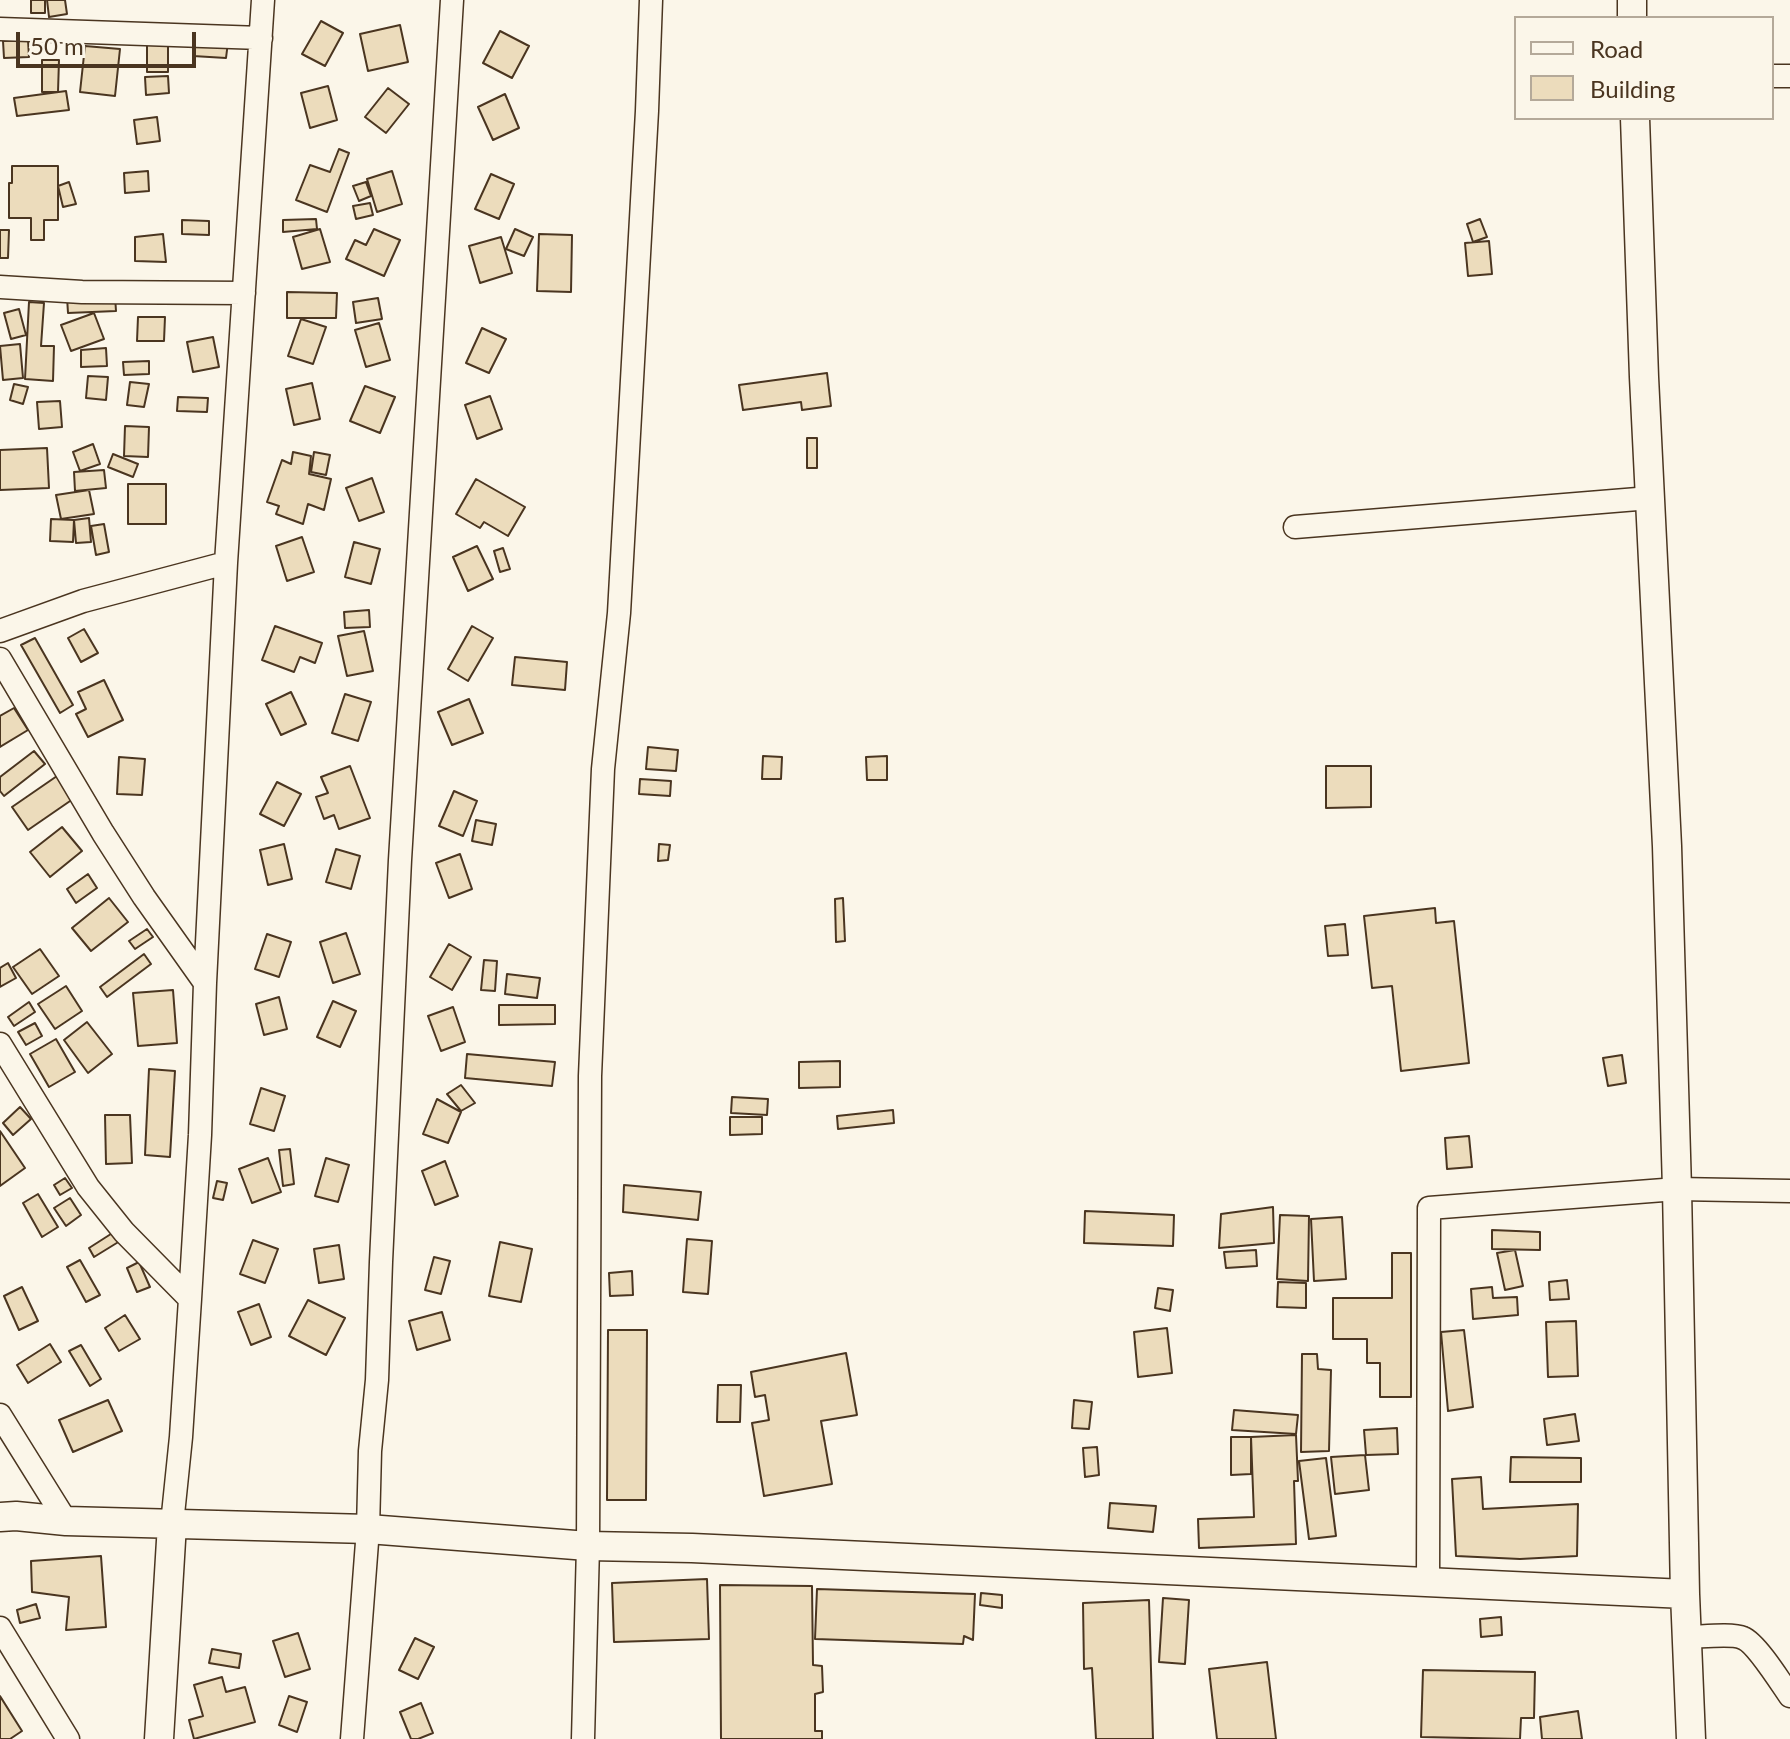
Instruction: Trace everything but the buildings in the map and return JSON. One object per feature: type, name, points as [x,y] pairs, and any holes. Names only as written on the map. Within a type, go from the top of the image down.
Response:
[{"type":"street","points":[[159,1739],[200,1135],[226,563],[263,0]]},
{"type":"street","points":[[352,1739],[377,1380],[401,845],[452,0]]},
{"type":"street","points":[[583,1739],[588,1546],[590,1076],[603,769],[620,597],[651,0]]},
{"type":"street","points":[[0,29],[261,38]]},
{"type":"street","points":[[1635,120],[1667,846],[1691,1739]]},
{"type":"street","points":[[0,287],[82,292],[244,293]]},
{"type":"street","points":[[1295,527],[1650,498]]},
{"type":"street","points":[[0,631],[83,601],[226,563]]},
{"type":"street","points":[[0,659],[128,872],[205,983]]},
{"type":"street","points":[[0,1044],[88,1187],[124,1232],[190,1299]]},
{"type":"street","points":[[1428,1582],[1429,1208],[1677,1189],[1790,1191]]},
{"type":"street","points":[[0,1415],[66,1521]]},
{"type":"street","points":[[0,1517],[368,1529],[588,1546],[754,1550],[1685,1594]]},
{"type":"street","points":[[0,1628],[68,1739]]},
{"type":"street","points":[[1687,1637],[1745,1638],[1790,1696]]}]
